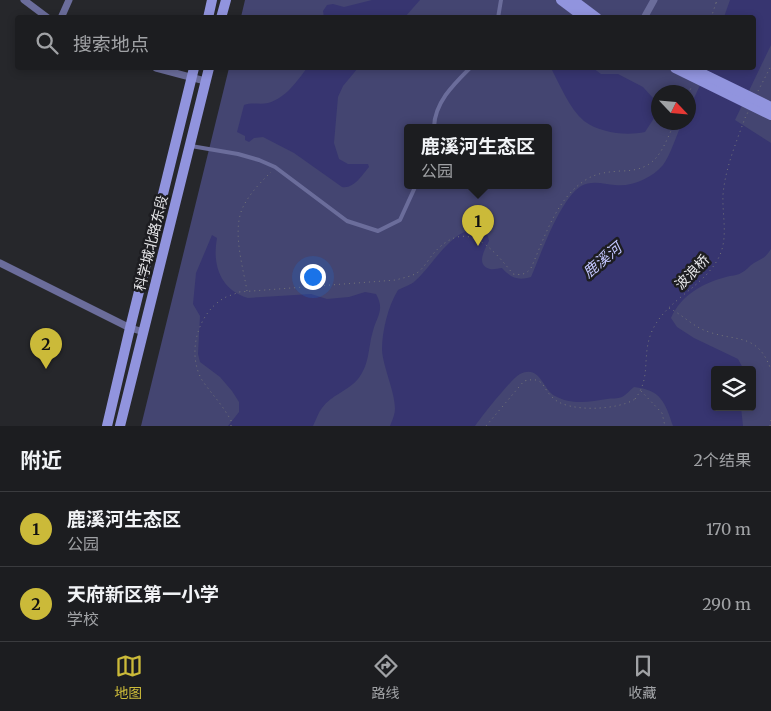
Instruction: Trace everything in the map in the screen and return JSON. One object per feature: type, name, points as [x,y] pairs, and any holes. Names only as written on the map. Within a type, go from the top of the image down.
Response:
[{"type":"main road","points":[[209,15],[212,0]]},
{"type":"main road","points":[[222,15],[226,0]]},
{"type":"main road","points":[[561,0],[581,15]]},
{"type":"main road","points":[[573,0],[593,15]]},
{"type":"main road","name":"科学城北路东段","points":[[107,426],[194,70]]},
{"type":"main road","name":"科学城北路东段","points":[[120,426],[208,70]]},
{"type":"main road","points":[[678,70],[771,115]]},
{"type":"main road","points":[[695,70],[771,107]]},
{"type":"street","points":[[24,0],[44,15]]},
{"type":"street","points":[[62,15],[69,0]]},
{"type":"street","points":[[646,15],[654,0]]},
{"type":"street","points":[[163,70],[205,81]]},
{"type":"street","points":[[0,264],[130,328],[144,332]]},
{"type":"lane","points":[[498,15],[501,0]]},
{"type":"lane","points":[[435,124],[439,106],[468,70]]},
{"type":"lane","points":[[190,146],[238,154],[259,160],[275,168],[347,221],[378,231],[400,220],[414,189]]},
{"type":"path","points":[[712,15],[716,1]]},
{"type":"path","name":"波浪桥","points":[[486,426],[524,381],[533,378],[543,383],[553,399],[570,407],[619,406],[628,404],[635,399],[641,391],[645,379],[646,353],[649,338],[658,320],[691,290],[719,258],[725,231],[723,195],[726,177],[745,118]]},
{"type":"path","points":[[231,426],[231,420],[201,378],[195,348],[198,329],[207,313],[221,300],[239,292],[247,291],[396,280],[416,274],[445,241],[458,236],[471,238],[484,244],[492,250],[513,274],[521,275],[528,272],[553,218],[569,195],[578,186],[588,178],[600,173],[634,171],[647,166],[660,154],[671,130]]},
{"type":"path","points":[[247,291],[238,235],[243,207],[254,190],[275,168]]},
{"type":"path","points":[[669,308],[692,324],[709,332],[748,340],[761,350],[771,370]]},
{"type":"path","points":[[641,391],[659,408],[665,426]]},
{"type":"path","points":[[770,426],[771,420]]},
{"type":"shaded area","points":[[245,0],[771,0],[771,426],[141,426],[229,70],[756,70],[756,15],[241,15]]},
{"type":"water","points":[[372,0],[420,0],[407,15],[324,15],[323,11],[327,5],[333,4],[344,7]]},
{"type":"water","name":"鹿溪河","points":[[730,0],[771,0],[771,45],[735,120],[771,143],[771,249],[764,258],[752,264],[738,275],[728,276],[694,291],[675,310],[671,318],[677,327],[694,338],[738,359],[742,366],[711,366],[711,411],[741,411],[743,426],[673,426],[664,404],[656,394],[634,387],[619,398],[587,402],[567,401],[551,393],[537,375],[527,372],[520,374],[510,383],[475,426],[390,426],[395,409],[393,393],[383,358],[382,343],[384,327],[394,296],[398,290],[422,275],[452,240],[461,233],[470,230],[480,230],[488,235],[489,241],[482,256],[485,267],[492,269],[502,268],[508,274],[518,279],[531,277],[559,214],[573,193],[585,184],[628,185],[641,181],[653,174],[663,165],[679,130],[696,130],[696,94],[707,70],[756,70],[756,15],[725,15]]},
{"type":"water","points":[[305,70],[356,70],[343,86],[338,97],[334,143],[339,159],[348,164],[368,164],[369,167],[364,174],[350,186],[342,187],[294,153],[263,137],[254,138],[249,142],[245,140],[245,136],[237,132],[244,105],[274,101],[290,88]]},
{"type":"water","points":[[552,70],[596,70],[601,74],[618,74],[643,87],[651,96],[651,123],[645,132],[630,134],[605,131],[584,121],[574,110]]},
{"type":"water","points":[[212,235],[217,238],[216,257],[220,275],[231,289],[248,298],[311,294],[327,299],[349,297],[365,292],[376,294],[380,309],[371,337],[365,367],[354,383],[326,404],[319,412],[313,426],[228,426],[239,412],[239,402],[220,377],[200,362],[198,354],[200,316],[193,304],[196,273]]},
{"type":"place","name":"鹿溪河生态区","points":[[478,246]]},
{"type":"place","name":"天府新区第一小学","points":[[46,369]]}]
